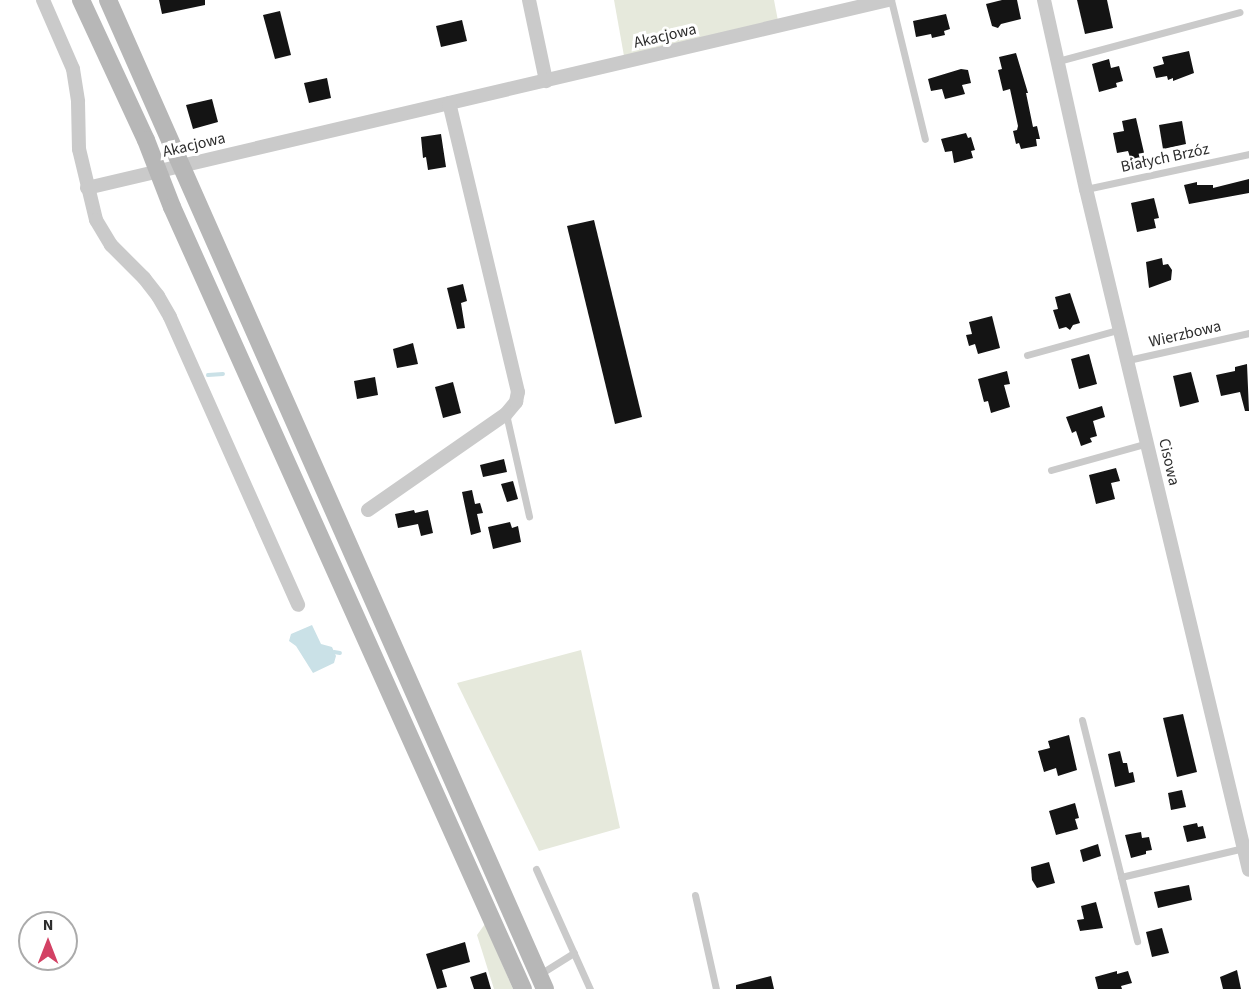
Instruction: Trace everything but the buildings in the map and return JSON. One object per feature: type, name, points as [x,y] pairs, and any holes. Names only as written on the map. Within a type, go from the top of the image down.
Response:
[{"type":"main road","points":[[81,0],[523,989]]},
{"type":"main road","points":[[108,0],[542,982]]},
{"type":"street","points":[[43,0],[73,69],[78,102],[79,149],[87,188],[102,233],[144,278],[170,318],[298,605]]},
{"type":"street","points":[[529,0],[546,81]]},
{"type":"street","name":"Akacjowa","points":[[87,188],[889,0]]},
{"type":"street","name":"Cisowa","points":[[1044,0],[1086,189],[1249,870]]},
{"type":"street","points":[[368,510],[506,414],[516,402],[518,392],[449,103]]},
{"type":"lane","points":[[889,0],[925,139]]},
{"type":"lane","points":[[1058,61],[1240,12]]},
{"type":"lane","name":"Białych Brzóz","points":[[1086,189],[1249,154]]},
{"type":"lane","points":[[1027,355],[1120,329]]},
{"type":"lane","name":"Wierzbowa","points":[[1128,360],[1249,333]]},
{"type":"lane","points":[[506,414],[530,516]]},
{"type":"lane","points":[[1051,470],[1148,443]]},
{"type":"lane","points":[[1082,720],[1137,941]]},
{"type":"lane","points":[[1121,878],[1244,848]]},
{"type":"lane","points":[[536,869],[590,989]]},
{"type":"lane","points":[[695,895],[716,989]]},
{"type":"lane","points":[[542,982],[574,953]]},
{"type":"shaded area","points":[[614,0],[774,0],[778,21],[624,56]]},
{"type":"shaded area","points":[[581,650],[620,828],[539,851],[457,683]]},
{"type":"shaded area","points":[[485,924],[513,989],[494,989],[477,935]]},
{"type":"water","points":[[312,625],[321,644],[332,647],[336,656],[334,663],[313,673],[296,646],[289,641],[291,634]]},
{"type":"waterway","points":[[208,375],[223,374]]},
{"type":"waterway","points":[[334,652],[340,653]]}]
